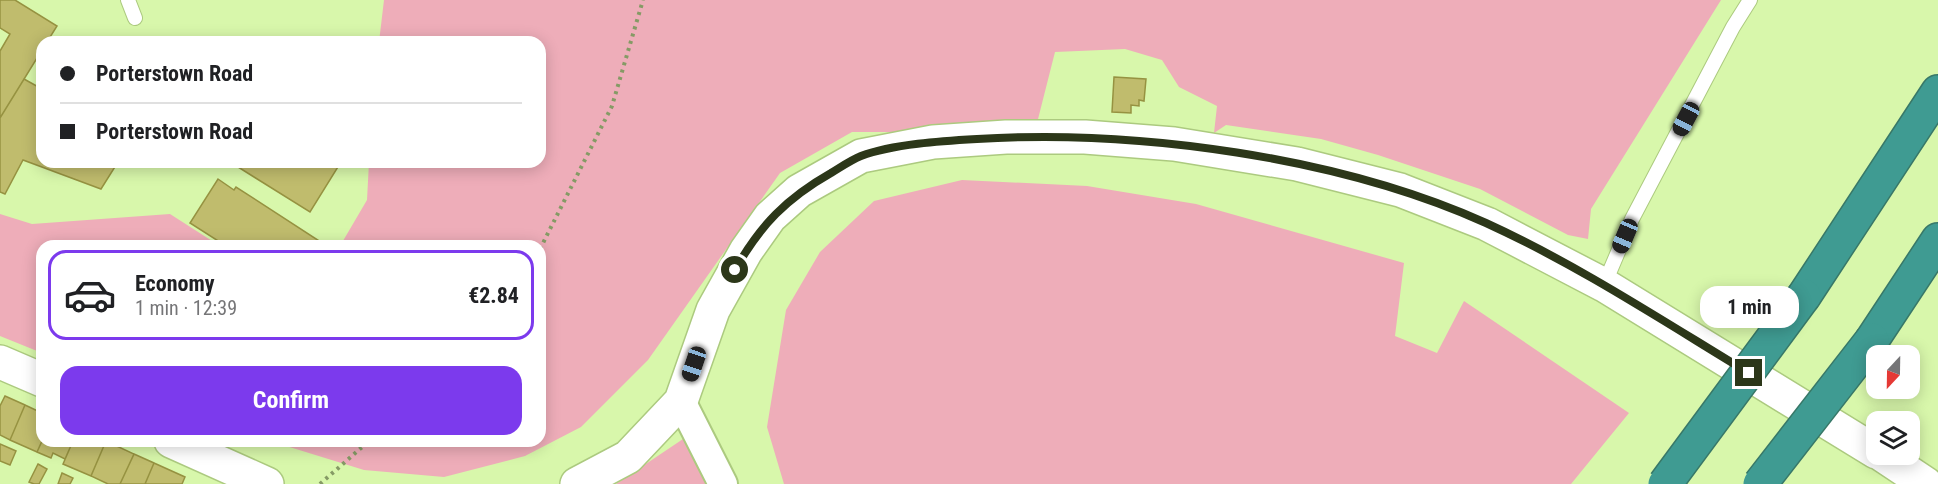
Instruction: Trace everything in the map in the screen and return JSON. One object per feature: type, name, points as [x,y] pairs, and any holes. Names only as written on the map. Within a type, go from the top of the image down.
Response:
[{"type":"highway","points":[[1665,484],[1804,296],[1938,92]]},
{"type":"highway","points":[[1760,484],[1872,340],[1938,240]]},
{"type":"street","points":[[577,484],[628,458],[681,401],[713,310],[746,250],[770,218],[800,190],[861,156],[933,142],[1006,137],[1085,137],[1174,144],[1297,164],[1400,190],[1487,224],[1604,285],[1866,446]]},
{"type":"street","points":[[0,362],[36,377]]},
{"type":"street","points":[[681,401],[723,484]]},
{"type":"street","points":[[184,447],[267,484]]},
{"type":"street","points":[[1898,465],[1926,484]]},
{"type":"lane","points":[[128,0],[135,18]]},
{"type":"lane","points":[[1604,285],[1632,219],[1733,27],[1750,0]]},
{"type":"path","points":[[545,240],[612,106],[643,0]]},
{"type":"path","points":[[320,484],[362,447]]},
{"type":"shaded area","points":[[384,0],[1721,0],[1591,209],[1588,239],[1568,235],[1480,189],[1378,155],[1321,139],[1226,125],[1214,133],[1217,106],[1179,87],[1162,60],[1125,49],[1055,52],[1037,123],[894,132],[852,132],[780,173],[648,360],[581,427],[546,445],[546,240],[344,240],[367,200],[369,168],[546,168],[546,36],[380,36]]},
{"type":"shaded area","points":[[962,180],[1087,186],[1196,204],[1404,263],[1395,336],[1437,353],[1464,301],[1629,413],[1571,484],[784,484],[767,427],[786,310],[820,252],[874,201]]},
{"type":"shaded area","points":[[0,214],[32,224],[170,214],[211,240],[36,240],[36,351],[0,336]]},
{"type":"shaded area","points":[[686,437],[709,484],[616,484]]},
{"type":"shaded area","points":[[289,447],[542,447],[525,456],[444,477],[364,470]]},
{"type":"building","points":[[0,0],[15,0],[57,26],[51,36],[36,36],[36,60],[0,118],[0,51],[10,34],[0,28]]},
{"type":"building","points":[[1114,77],[1146,79],[1144,101],[1139,100],[1139,106],[1131,105],[1131,113],[1112,112]]},
{"type":"building","points":[[24,79],[36,86],[36,165],[23,160],[5,194],[0,192],[0,118]]},
{"type":"building","points":[[45,168],[114,168],[101,189]]},
{"type":"building","points":[[240,168],[337,168],[310,212]]},
{"type":"building","points":[[218,179],[234,190],[236,187],[318,240],[217,240],[190,223]]},
{"type":"building","points":[[5,396],[25,405],[10,440],[0,435],[0,406]]},
{"type":"building","points":[[25,405],[36,410],[36,447],[39,447],[37,452],[10,440]]},
{"type":"building","points":[[0,444],[16,451],[10,465],[0,461]]},
{"type":"building","points":[[39,447],[70,447],[65,459],[53,453],[51,458],[37,452]]},
{"type":"building","points":[[70,447],[103,447],[91,476],[63,464]]},
{"type":"building","points":[[103,447],[119,447],[134,454],[120,484],[108,484],[91,476]]},
{"type":"building","points":[[134,454],[154,463],[145,484],[120,484]]},
{"type":"building","points":[[154,463],[185,477],[182,484],[145,484]]},
{"type":"building","points":[[38,464],[47,469],[39,484],[34,484],[29,482]]},
{"type":"building","points":[[62,473],[73,478],[70,484],[58,484]]},
{"type":"route","points":[[735,270],[746,250],[770,218],[800,190],[861,156],[933,142],[1006,137],[1085,137],[1174,144],[1297,164],[1400,190],[1487,224],[1604,285],[1749,373]]}]
